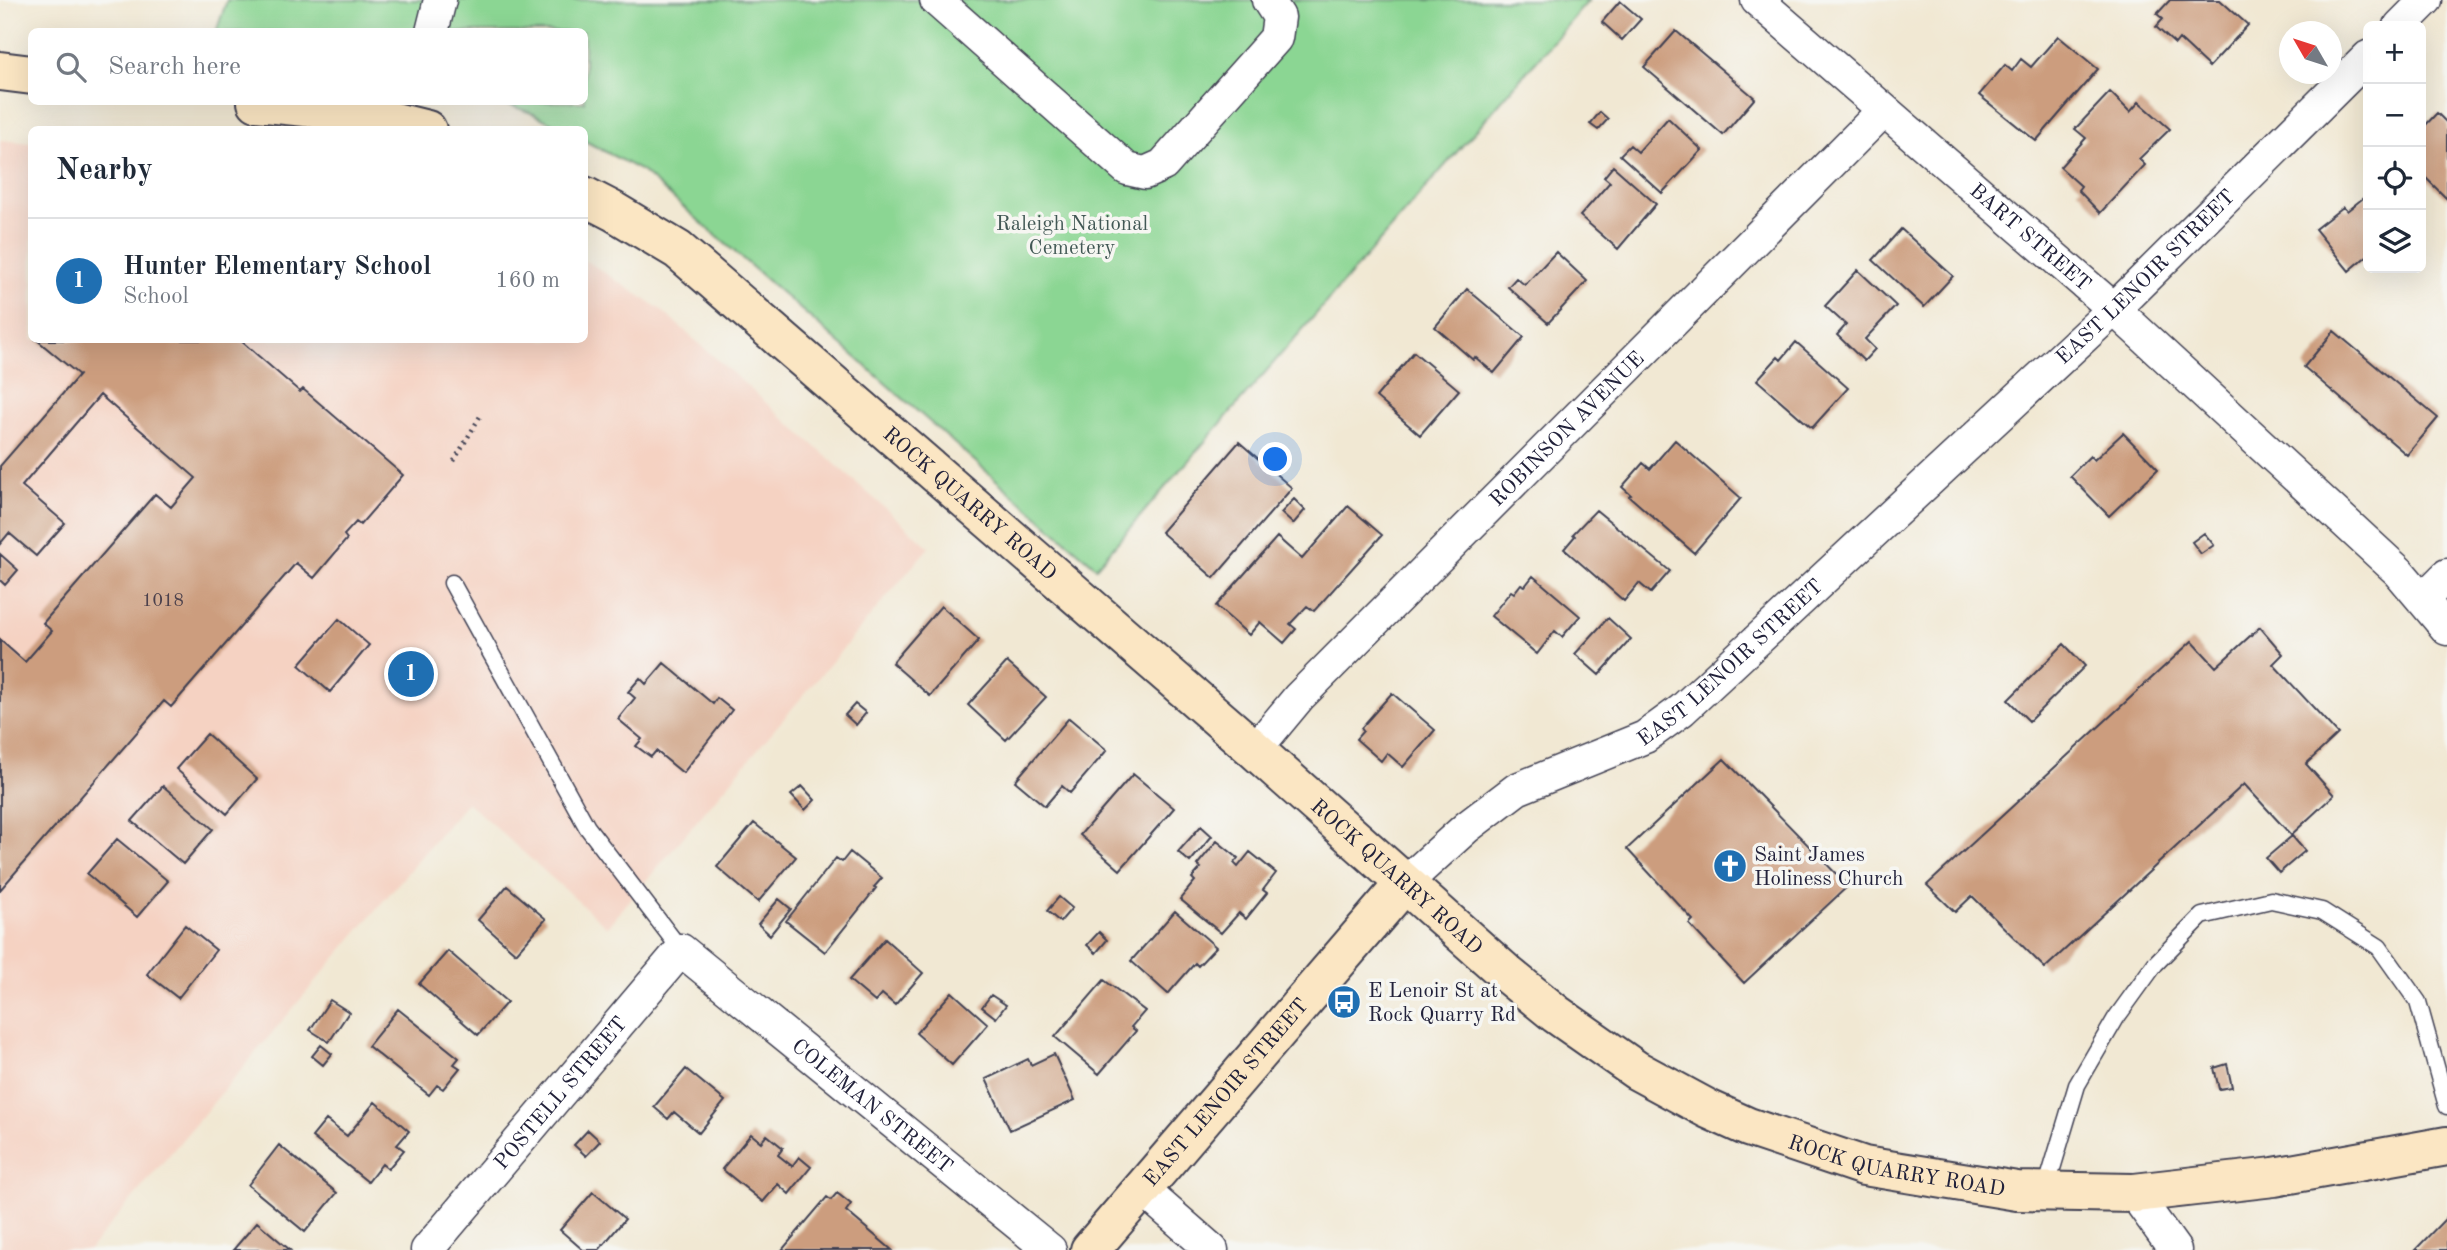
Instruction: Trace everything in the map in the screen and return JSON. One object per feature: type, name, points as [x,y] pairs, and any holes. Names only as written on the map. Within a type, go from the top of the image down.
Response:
[{"type":"main road","points":[[0,71],[28,74]]},
{"type":"main road","points":[[286,105],[411,118]]},
{"type":"main road","name":"ROCK QUARRY ROAD","points":[[588,198],[678,250],[1556,1014],[1636,1070],[1708,1109],[1748,1127],[1864,1166],[2017,1191],[2134,1193],[2274,1177],[2447,1146]]},
{"type":"main road","name":"EAST LENOIR STREET","points":[[1090,1250],[1404,884]]},
{"type":"street","points":[[433,28],[440,0]]},
{"type":"street","points":[[936,0],[1127,169],[1145,173],[1163,165],[1276,38],[1279,17],[1268,0]]},
{"type":"street","name":"BART STREET","points":[[1757,0],[2114,309],[2399,572],[2447,629]]},
{"type":"street","points":[[2405,21],[2426,0]]},
{"type":"street","name":"EAST LENOIR STREET","points":[[1404,884],[1467,827],[1517,789],[1645,737],[1682,710],[2114,309],[2363,62]]},
{"type":"street","name":"ROBINSON AVENUE","points":[[1255,750],[1299,697],[1883,111]]},
{"type":"street","points":[[2423,598],[2447,575]]},
{"type":"street","name":"POSTELL STREET","points":[[427,1250],[688,956]]},
{"type":"street","name":"COLEMAN STREET","points":[[688,956],[1050,1250]]},
{"type":"street","points":[[1142,1189],[1212,1250]]},
{"type":"street","points":[[2134,1193],[2175,1250]]},
{"type":"lane","points":[[452,583],[587,828],[688,956]]},
{"type":"lane","points":[[2045,1192],[2077,1085],[2116,1018],[2155,964],[2202,916],[2271,901],[2322,911],[2379,947],[2418,1002],[2447,1106]]},
{"type":"path","points":[[454,461],[482,413]]},
{"type":"shaded area","points":[[0,140],[28,143],[28,343],[588,343],[588,262],[660,309],[929,547],[607,927],[467,802],[89,1250],[0,1250]]},
{"type":"green space","name":"Raleigh National Cemetery","points":[[227,0],[1589,0],[1096,567],[642,171],[588,143],[588,126],[557,126],[509,105],[588,105],[588,28],[217,28]]},
{"type":"building","points":[[2170,0],[2220,0],[2248,25],[2209,67],[2179,39],[2175,44],[2156,27],[2163,19],[2157,14]]},
{"type":"building","points":[[1620,1],[1641,19],[1622,40],[1602,22]]},
{"type":"building","points":[[1676,31],[1755,98],[1723,135],[1644,67]]},
{"type":"building","points":[[2058,36],[2098,69],[2036,141],[1979,95],[2005,65],[2012,71],[2021,59],[2031,67]]},
{"type":"building","points":[[2110,92],[2130,112],[2139,102],[2170,129],[2139,159],[2145,165],[2100,213],[2078,190],[2081,186],[2060,167],[2086,138],[2075,129]]},
{"type":"building","points":[[1600,112],[1608,119],[1598,130],[1590,124]]},
{"type":"building","points":[[2437,113],[2447,123],[2447,199],[2426,178],[2426,125]]},
{"type":"building","points":[[1668,118],[1702,150],[1662,193],[1620,155],[1630,145],[1638,152]]},
{"type":"building","points":[[1613,166],[1656,204],[1618,249],[1580,216],[1610,182],[1604,177]]},
{"type":"building","points":[[2363,198],[2363,259],[2349,271],[2315,229],[2343,207],[2347,211]]},
{"type":"building","points":[[1901,229],[1953,276],[1924,307],[1873,260]]},
{"type":"building","points":[[1556,252],[1587,281],[1548,323],[1508,287],[1516,278],[1525,285]]},
{"type":"building","points":[[1858,270],[1896,306],[1865,339],[1875,349],[1864,361],[1837,335],[1846,325],[1825,306]]},
{"type":"building","points":[[1467,289],[1524,337],[1494,373],[1475,357],[1473,360],[1435,327]]},
{"type":"building","points":[[2334,331],[2438,418],[2407,455],[2304,367]]},
{"type":"building","points":[[1796,342],[1848,388],[1812,428],[1757,380],[1778,357],[1781,360]]},
{"type":"building","points":[[41,343],[243,343],[300,392],[303,389],[403,475],[360,525],[356,522],[344,535],[347,539],[314,578],[296,563],[171,707],[164,701],[0,890],[0,640],[25,662],[52,631],[43,623],[155,494],[171,507],[196,478],[100,395],[22,486],[65,523],[36,556],[9,533],[0,544],[0,466],[79,375]]},
{"type":"building","points":[[1414,352],[1459,390],[1420,435],[1376,397]]},
{"type":"building","points":[[2123,433],[2158,469],[2109,516],[2070,476],[2090,456],[2094,460]]},
{"type":"building","points":[[1675,440],[1741,498],[1694,553],[1622,487],[1643,463],[1650,469]]},
{"type":"building","points":[[1239,442],[1292,488],[1214,578],[1161,532]]},
{"type":"building","points":[[1294,499],[1305,510],[1293,524],[1281,513]]},
{"type":"building","points":[[1348,506],[1382,535],[1314,611],[1307,606],[1290,624],[1296,629],[1284,643],[1260,622],[1249,635],[1216,606],[1277,537],[1302,559]]},
{"type":"building","points":[[1596,510],[1670,571],[1651,593],[1639,583],[1624,601],[1564,549],[1575,536],[1573,534]]},
{"type":"building","points":[[2204,533],[2214,545],[2201,554],[2192,542]]},
{"type":"building","points":[[0,554],[18,570],[5,585],[0,580]]},
{"type":"building","points":[[1533,576],[1580,616],[1562,637],[1555,631],[1537,654],[1491,616],[1511,591],[1514,593],[1521,584],[1525,586]]},
{"type":"building","points":[[941,606],[979,640],[930,696],[892,663]]},
{"type":"building","points":[[1608,618],[1631,639],[1599,675],[1575,654]]},
{"type":"building","points":[[339,619],[369,645],[330,692],[299,665]]},
{"type":"building","points":[[2260,627],[2283,654],[2273,664],[2338,734],[2306,764],[2334,795],[2291,835],[2244,784],[2045,968],[1972,896],[1955,912],[1927,885],[2192,641],[2216,667]]},
{"type":"building","points":[[2064,644],[2085,666],[2029,721],[2008,700]]},
{"type":"building","points":[[1007,662],[1046,697],[1006,740],[968,705]]},
{"type":"building","points":[[664,663],[713,704],[717,698],[732,710],[683,773],[656,751],[651,757],[636,746],[642,739],[618,719],[635,698],[628,692],[640,678],[646,684]]},
{"type":"building","points":[[1392,693],[1435,730],[1403,767],[1387,753],[1381,761],[1356,739],[1363,731],[1361,728]]},
{"type":"building","points":[[855,704],[866,713],[856,725],[845,715]]},
{"type":"building","points":[[1069,718],[1107,750],[1070,793],[1062,786],[1045,806],[1015,781]]},
{"type":"building","points":[[207,734],[257,779],[227,814],[176,769]]},
{"type":"building","points":[[1724,759],[1848,886],[1744,983],[1689,924],[1693,920],[1627,849]]},
{"type":"building","points":[[1133,774],[1174,808],[1120,870],[1080,835]]},
{"type":"building","points":[[163,786],[213,829],[183,864],[132,821]]},
{"type":"building","points":[[802,786],[815,800],[805,810],[791,795]]},
{"type":"building","points":[[754,823],[796,857],[758,902],[717,867]]},
{"type":"building","points":[[1201,826],[1212,836],[1190,862],[1178,852]]},
{"type":"building","points":[[2292,836],[2305,851],[2279,873],[2266,858]]},
{"type":"building","points":[[117,839],[168,881],[137,917],[87,874]]},
{"type":"building","points":[[1217,841],[1238,858],[1234,863],[1238,867],[1250,852],[1276,873],[1263,890],[1267,893],[1246,919],[1239,913],[1221,933],[1180,899],[1195,881],[1192,878],[1201,868],[1197,865]]},
{"type":"building","points":[[850,852],[882,878],[825,952],[786,921],[836,858],[842,862]]},
{"type":"building","points":[[507,886],[546,919],[516,953],[478,920]]},
{"type":"building","points":[[1059,897],[1072,908],[1060,922],[1047,911]]},
{"type":"building","points":[[779,899],[791,909],[770,935],[758,924]]},
{"type":"building","points":[[1175,911],[1216,947],[1198,966],[1195,963],[1168,994],[1131,961]]},
{"type":"building","points":[[185,925],[216,950],[178,998],[147,974]]},
{"type":"building","points":[[1099,932],[1107,940],[1096,953],[1087,945]]},
{"type":"building","points":[[885,939],[923,973],[895,1005],[882,994],[875,1002],[849,980]]},
{"type":"building","points":[[448,951],[507,1002],[478,1035],[419,984]]},
{"type":"building","points":[[1104,980],[1145,1011],[1131,1027],[1136,1031],[1099,1074],[1055,1037]]},
{"type":"building","points":[[952,992],[988,1024],[952,1065],[916,1033]]},
{"type":"building","points":[[991,995],[1006,1005],[996,1018],[982,1007]]},
{"type":"building","points":[[330,1000],[349,1012],[329,1042],[310,1030]]},
{"type":"building","points":[[398,1009],[459,1058],[454,1064],[460,1068],[443,1089],[437,1085],[429,1095],[368,1046]]},
{"type":"building","points":[[321,1045],[332,1054],[323,1065],[312,1056]]},
{"type":"building","points":[[1054,1054],[1075,1100],[1010,1130],[986,1079],[1028,1059],[1031,1065]]},
{"type":"building","points":[[2227,1064],[2232,1087],[2219,1089],[2214,1068]]},
{"type":"building","points":[[686,1069],[725,1101],[699,1133],[674,1112],[668,1119],[654,1107]]},
{"type":"building","points":[[375,1102],[409,1131],[397,1145],[404,1150],[388,1169],[382,1164],[368,1182],[312,1137],[326,1120],[347,1136]]},
{"type":"building","points":[[588,1130],[600,1141],[586,1156],[574,1145]]},
{"type":"building","points":[[751,1134],[761,1142],[767,1135],[783,1148],[778,1155],[792,1166],[799,1157],[811,1167],[789,1194],[778,1184],[763,1202],[722,1169]]},
{"type":"building","points":[[279,1145],[337,1193],[305,1232],[248,1185]]},
{"type":"building","points":[[593,1192],[625,1219],[599,1250],[583,1250],[560,1230]]},
{"type":"building","points":[[837,1193],[851,1204],[846,1211],[892,1250],[782,1250],[827,1197],[831,1200]]},
{"type":"building","points":[[2447,1217],[2447,1250],[2415,1250]]},
{"type":"building","points":[[257,1222],[290,1250],[233,1250]]},
{"type":"place","name":"Hunter Elementary School","points":[[411,674]]},
{"type":"place","name":"Saint James Holiness Church","points":[[1730,866]]},
{"type":"place","name":"E Lenoir St at Rock Quarry Rd","points":[[1344,1002]]}]
